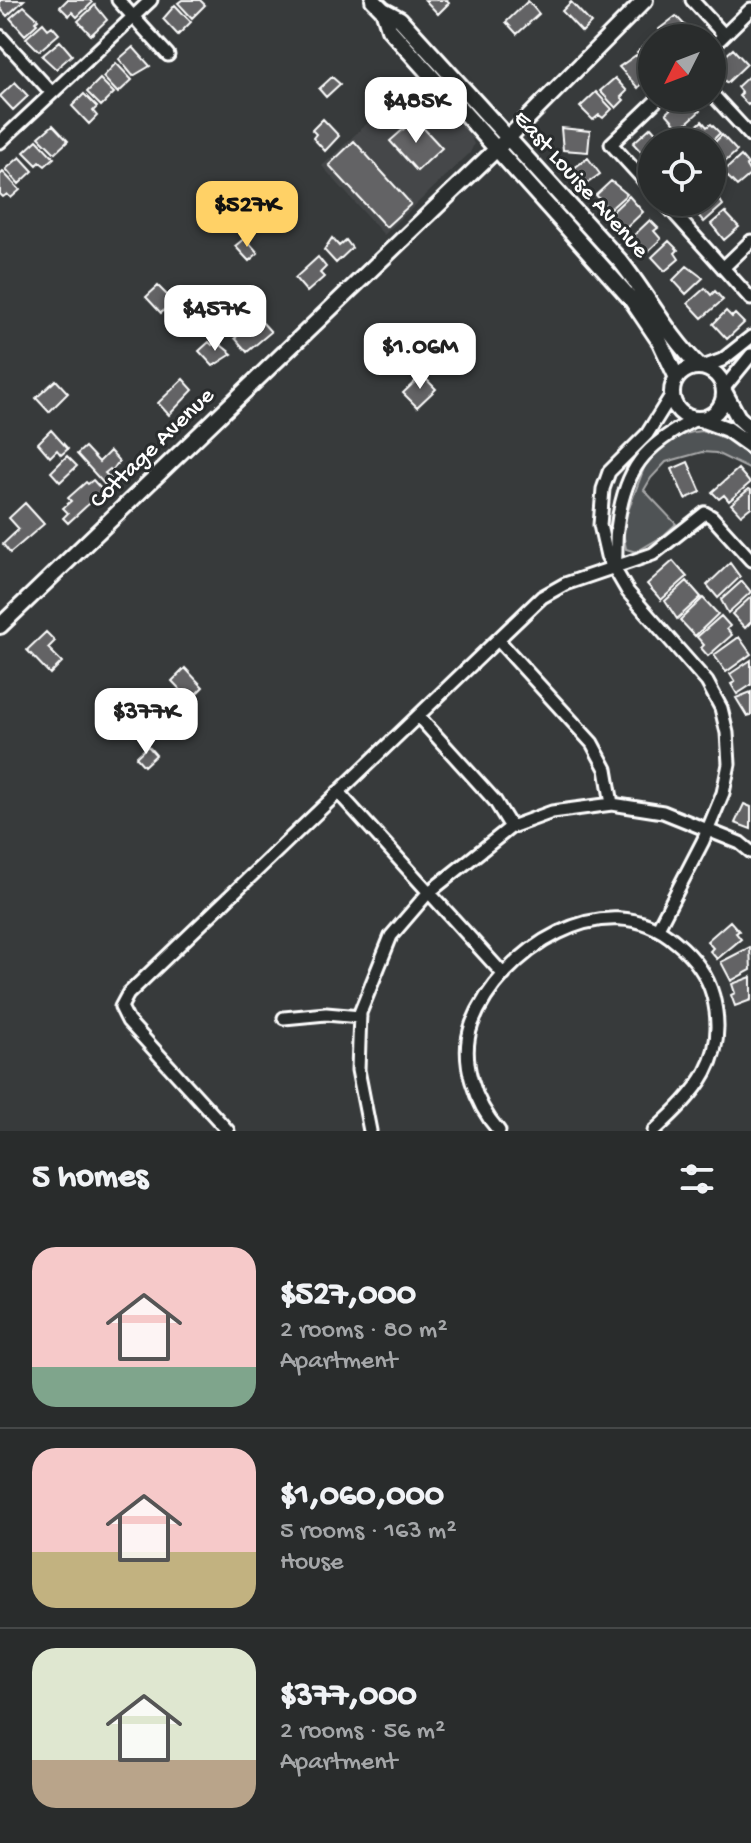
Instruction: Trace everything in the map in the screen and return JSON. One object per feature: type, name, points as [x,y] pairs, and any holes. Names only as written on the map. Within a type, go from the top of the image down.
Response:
[{"type":"street","points":[[118,0],[168,55]]},
{"type":"street","points":[[0,142],[151,0]]},
{"type":"street","name":"Cottage Avenue","points":[[0,626],[502,144],[645,0]]},
{"type":"street","points":[[692,0],[714,24]]},
{"type":"street","name":"East Louise Avenue","points":[[378,5],[389,29],[621,262],[675,341],[701,367],[717,374],[738,417],[751,429]]},
{"type":"street","points":[[726,33],[751,9]]},
{"type":"street","points":[[0,36],[52,93]]},
{"type":"street","points":[[726,109],[751,136]]},
{"type":"street","points":[[638,174],[611,144],[644,112]]},
{"type":"street","name":"East Louise Avenue","points":[[502,144],[631,299],[660,342],[677,378]]},
{"type":"street","points":[[677,216],[751,299]]},
{"type":"street","points":[[723,268],[751,241]]},
{"type":"street","points":[[658,928],[708,829],[727,777],[729,750],[721,708],[707,682],[637,603],[607,556],[600,534],[605,481],[616,463],[647,434],[683,371],[722,360],[751,337]]},
{"type":"street","points":[[615,566],[621,506],[638,464],[663,436],[716,413],[724,400],[724,390],[751,355]]},
{"type":"street","points":[[672,394],[682,414],[727,429],[751,446]]},
{"type":"street","points":[[227,1131],[128,1021],[121,1007],[128,994],[532,605],[555,590],[653,554],[705,513],[751,560]]},
{"type":"street","points":[[498,640],[592,743],[606,769],[612,804]]},
{"type":"street","points":[[418,716],[495,801],[511,827]]},
{"type":"street","points":[[338,792],[504,975]]},
{"type":"street","points":[[370,1131],[358,1070],[360,1017],[391,936],[428,893],[511,827],[552,812],[612,804],[663,812],[740,843],[751,852]]},
{"type":"street","points":[[499,1131],[474,1091],[469,1058],[471,1027],[485,997],[504,975],[544,940],[579,923],[618,918],[658,928],[687,951],[701,969],[717,1011],[714,1056],[695,1091],[654,1131]]},
{"type":"street","points":[[284,1018],[326,1014],[360,1017]]},
{"type":"shaded area","points":[[418,75],[468,129],[474,144],[470,153],[384,235],[322,166]]},
{"type":"shaded area","points":[[701,431],[722,437],[740,447],[751,457],[751,470],[716,453],[702,452],[666,462],[644,490],[676,524],[636,552],[626,549],[622,527],[647,460],[671,440]]},
{"type":"building","points":[[0,0],[24,0],[7,16],[0,8]]},
{"type":"building","points":[[67,0],[90,0],[92,3],[77,17],[72,12],[69,16],[60,7]]},
{"type":"building","points":[[182,0],[200,0],[205,5],[192,18],[178,3]]},
{"type":"building","points":[[425,0],[447,0],[449,3],[438,14]]},
{"type":"building","points":[[528,1],[539,14],[517,34],[506,22]]},
{"type":"building","points":[[571,2],[591,23],[582,32],[562,11]]},
{"type":"building","points":[[95,5],[107,20],[91,35],[78,21]]},
{"type":"building","points":[[175,5],[191,22],[178,35],[163,19]]},
{"type":"building","points":[[24,6],[38,19],[25,35],[10,18]]},
{"type":"building","points":[[676,16],[684,24],[666,24]]},
{"type":"building","points":[[43,23],[48,29],[52,26],[59,34],[39,51],[26,38]]},
{"type":"building","points":[[60,41],[72,55],[56,69],[42,56]]},
{"type":"building","points":[[133,47],[150,66],[133,76],[119,59]]},
{"type":"building","points":[[733,49],[747,64],[727,83],[726,82],[726,55]]},
{"type":"building","points":[[636,55],[638,57],[638,88],[619,67]]},
{"type":"building","points":[[116,63],[132,80],[118,93],[103,77]]},
{"type":"building","points":[[751,74],[751,102],[748,105],[739,96],[742,93],[737,87]]},
{"type":"building","points":[[332,77],[340,84],[326,97],[319,89]]},
{"type":"building","points":[[615,78],[627,91],[616,108],[600,91]]},
{"type":"building","points":[[100,79],[114,93],[101,106],[87,92]]},
{"type":"building","points":[[15,82],[28,96],[13,110],[0,96]]},
{"type":"building","points":[[596,92],[612,109],[603,118],[599,115],[593,120],[580,107]]},
{"type":"building","points":[[84,94],[97,107],[93,111],[97,116],[89,124],[72,106]]},
{"type":"building","points":[[667,112],[699,112],[681,128]]},
{"type":"building","points":[[323,119],[339,136],[325,151],[313,138],[316,134],[312,130]]},
{"type":"building","points":[[415,119],[442,148],[417,171],[390,141]]},
{"type":"building","points":[[702,121],[707,127],[711,124],[715,128],[694,128]]},
{"type":"building","points":[[53,125],[68,141],[55,153],[39,137]]},
{"type":"building","points":[[561,128],[590,131],[588,152],[563,150]]},
{"type":"building","points":[[726,139],[737,151],[726,161]]},
{"type":"building","points":[[37,140],[54,158],[45,166],[40,162],[37,165],[24,152]]},
{"type":"building","points":[[354,141],[411,204],[386,227],[329,165]]},
{"type":"building","points":[[741,156],[751,174],[737,186],[726,175],[726,169]]},
{"type":"building","points":[[20,157],[33,171],[19,184],[6,169]]},
{"type":"building","points":[[588,158],[600,174],[582,187],[570,171]]},
{"type":"building","points":[[3,172],[20,190],[11,198],[0,194],[0,175]]},
{"type":"building","points":[[611,181],[627,194],[609,210],[596,195]]},
{"type":"building","points":[[629,196],[638,206],[639,216],[622,232],[610,214]]},
{"type":"building","points":[[726,213],[739,227],[724,240],[711,224]]},
{"type":"building","points":[[650,220],[658,228],[654,231],[661,239],[645,254],[630,239]]},
{"type":"building","points":[[245,238],[258,253],[249,261],[235,246]]},
{"type":"building","points":[[332,238],[339,246],[346,240],[352,248],[336,263],[324,250]]},
{"type":"building","points":[[669,241],[678,250],[675,253],[679,259],[665,271],[652,257]]},
{"type":"building","points":[[318,257],[326,267],[320,273],[324,277],[307,292],[295,278]]},
{"type":"building","points":[[687,266],[703,278],[686,294],[673,280]]},
{"type":"building","points":[[158,286],[174,302],[161,313],[146,297]]},
{"type":"building","points":[[705,288],[711,295],[715,291],[723,300],[702,318],[688,303]]},
{"type":"building","points":[[229,296],[243,312],[231,322],[217,306]]},
{"type":"building","points":[[726,311],[732,317],[735,314],[744,323],[727,339],[713,324]]},
{"type":"building","points":[[262,322],[271,332],[247,352],[235,338],[249,325],[253,330]]},
{"type":"building","points":[[390,326],[402,338],[387,353],[377,342],[387,334],[384,331]]},
{"type":"building","points":[[216,341],[232,354],[213,366],[199,351],[209,342],[212,345]]},
{"type":"building","points":[[422,375],[436,389],[417,407],[403,393]]},
{"type":"building","points":[[183,379],[193,390],[169,415],[158,403]]},
{"type":"building","points":[[56,380],[68,393],[49,412],[36,398]]},
{"type":"building","points":[[51,430],[68,449],[61,455],[57,450],[50,457],[38,443]]},
{"type":"building","points":[[85,447],[99,462],[110,451],[119,461],[112,471],[110,469],[105,473],[112,480],[106,486],[77,454]]},
{"type":"building","points":[[67,456],[77,466],[60,482],[51,472]]},
{"type":"building","points":[[688,462],[701,492],[685,499],[672,469]]},
{"type":"building","points":[[738,469],[750,483],[729,501],[724,495],[719,499],[712,492]]},
{"type":"building","points":[[93,480],[103,491],[68,523],[63,518],[68,513],[63,508],[71,501],[68,498],[86,482],[88,484]]},
{"type":"building","points":[[749,489],[751,507],[741,515],[731,504]]},
{"type":"building","points":[[25,503],[44,524],[10,553],[3,544],[19,529],[9,518]]},
{"type":"building","points":[[673,561],[687,577],[661,600],[647,584]]},
{"type":"building","points":[[730,563],[740,577],[718,598],[707,585]]},
{"type":"building","points":[[687,581],[701,597],[677,619],[665,601]]},
{"type":"building","points":[[742,581],[751,592],[728,613],[721,600]]},
{"type":"building","points":[[751,597],[751,622],[745,628],[732,614]]},
{"type":"building","points":[[703,598],[718,614],[695,636],[680,620]]},
{"type":"building","points":[[721,616],[730,626],[727,629],[732,635],[708,656],[697,637]]},
{"type":"building","points":[[46,632],[55,641],[48,648],[62,662],[50,674],[27,650]]},
{"type":"building","points":[[739,637],[751,654],[726,672],[714,655]]},
{"type":"building","points":[[751,660],[751,685],[737,694],[730,674]]},
{"type":"building","points":[[185,668],[203,687],[190,700],[172,681]]},
{"type":"building","points":[[751,692],[751,715],[747,716],[736,698]]},
{"type":"building","points":[[165,705],[173,714],[158,729],[149,720]]},
{"type":"building","points":[[148,746],[156,755],[144,766],[136,757]]},
{"type":"building","points":[[744,804],[751,807],[751,829],[735,823]]},
{"type":"building","points":[[730,921],[739,931],[736,933],[741,939],[717,959],[707,941]]},
{"type":"building","points":[[750,947],[751,970],[731,981],[721,962]]},
{"type":"building","points":[[751,977],[751,1000],[735,1006],[731,995],[735,993],[732,984]]}]
